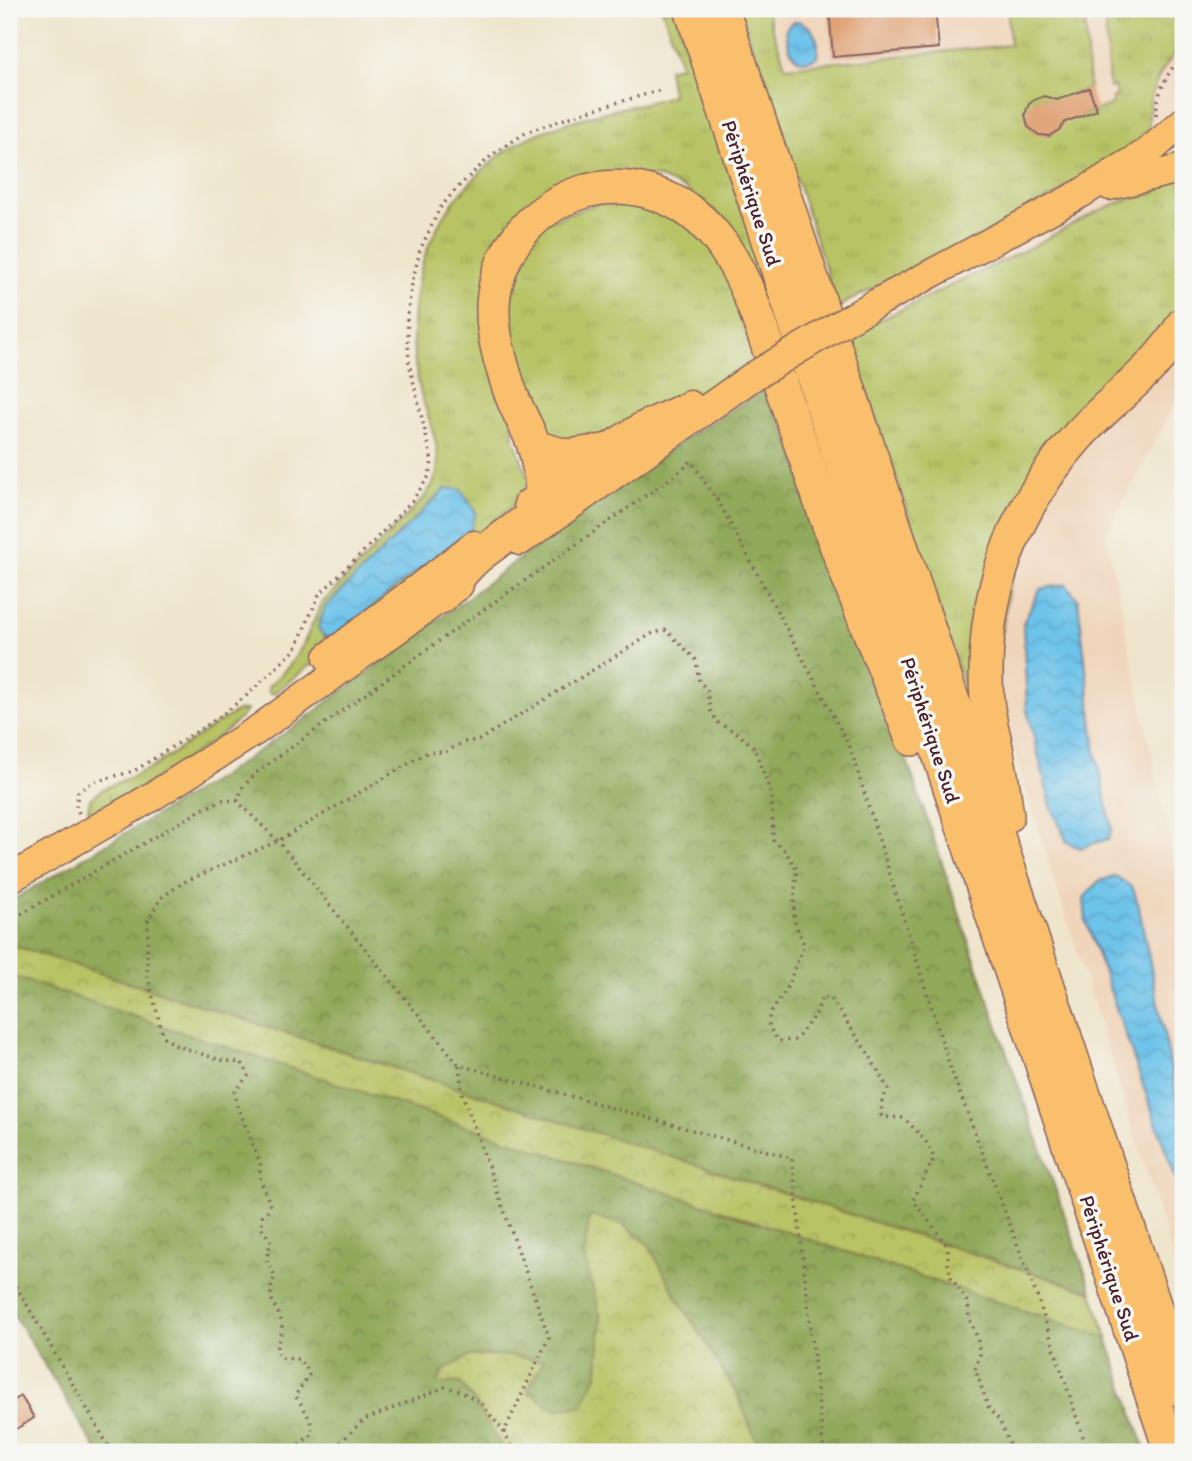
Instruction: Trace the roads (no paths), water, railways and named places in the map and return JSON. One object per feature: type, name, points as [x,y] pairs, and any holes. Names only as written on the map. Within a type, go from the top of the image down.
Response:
[{"type":"highway","name":"Périphérique Sud","points":[[691,9],[1171,1452]]},
{"type":"highway","name":"Périphérique Sud","points":[[722,9],[1183,1391]]},
{"type":"highway","points":[[441,597],[474,560],[535,514],[542,494],[534,447],[512,397],[494,331],[493,303],[496,282],[511,246],[525,228],[565,199],[589,191],[617,187],[660,195],[684,207],[704,222],[731,258],[744,283],[823,508],[920,761],[948,782]]},
{"type":"highway","points":[[1019,902],[1003,785],[988,702],[987,642],[996,587],[1020,521],[1045,477],[1080,433],[1158,358],[1174,340],[1183,324]]},
{"type":"highway","points":[[534,447],[567,456],[603,451]]},
{"type":"main road","points":[[9,879],[150,798],[257,730],[752,377],[871,306],[1080,194],[1148,152],[1183,122]]},
{"type":"main road","points":[[1080,194],[1183,168]]},
{"type":"main road","points":[[150,798],[359,633],[603,451],[641,427],[752,377]]},
{"type":"water","points":[[798,21],[809,27],[815,35],[817,57],[803,61],[791,50],[786,29],[791,23]]},
{"type":"water","points":[[446,488],[461,490],[476,513],[471,529],[333,637],[325,637],[318,628],[325,607]]},
{"type":"water","points":[[1066,584],[1078,600],[1096,753],[1112,829],[1108,839],[1080,848],[1067,842],[1051,806],[1027,710],[1023,623],[1040,589]]},
{"type":"water","points":[[1116,876],[1133,888],[1139,908],[1183,1129],[1183,1183],[1176,1180],[1086,921],[1084,898],[1099,881]]}]
